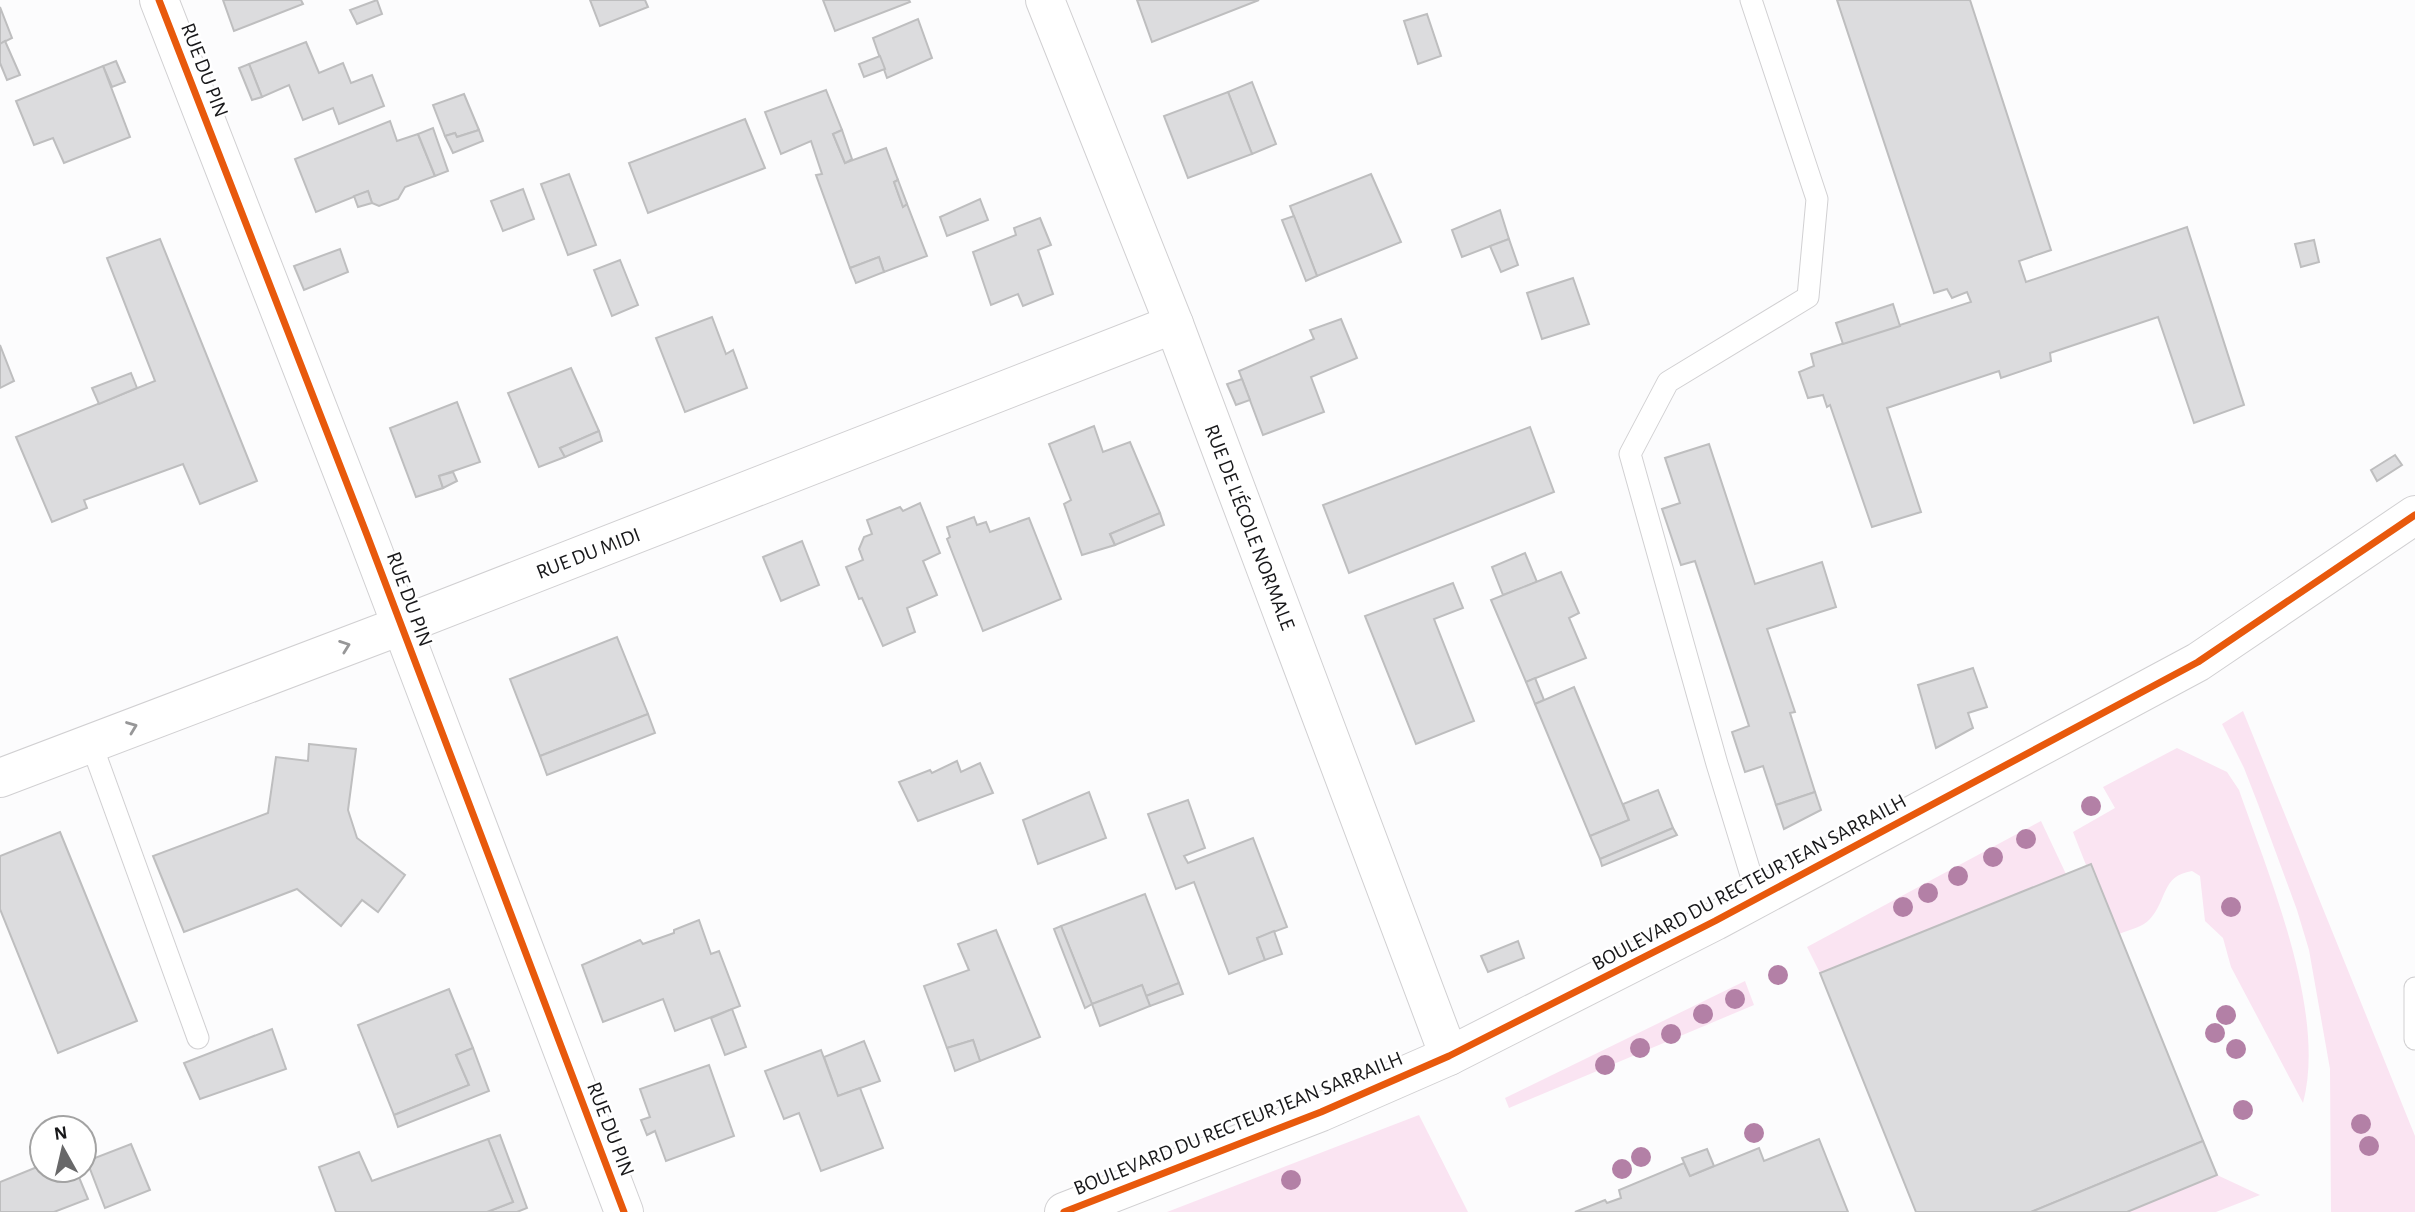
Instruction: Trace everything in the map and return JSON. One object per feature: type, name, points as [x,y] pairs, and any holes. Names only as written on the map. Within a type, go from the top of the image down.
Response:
[{"type":"street","name":"RUE DU PIN","points":[[159,0],[368,535],[400,626],[624,1212]]},
{"type":"street","name":"RUE DE L'ÉCOLE NORMALE","points":[[1045,0],[1174,324],[1449,1056]]},
{"type":"street","name":"RUE DU MIDI","points":[[0,778],[400,626],[1174,324]]},
{"type":"street","name":"BOULEVARD DU RECTEUR JEAN SARRAILH","points":[[1064,1212],[1321,1112],[1449,1056],[1758,898],[2198,662],[2415,515]]},
{"type":"lane","points":[[1751,0],[1817,199],[1808,297],[1668,382],[1630,454],[1717,764],[1758,898]]},
{"type":"lane","points":[[91,743],[198,1038]]},
{"type":"lane","points":[[2415,988],[2415,1039]]},
{"type":"shaded area","points":[[2243,711],[2415,1136],[2415,1212],[2331,1212],[2330,1069],[2309,950],[2297,910],[2244,768],[2222,724]]},
{"type":"shaded area","points":[[2177,748],[2227,772],[2239,790],[2265,863],[2279,903],[2301,987],[2307,1028],[2308,1067],[2303,1103],[2231,967],[2223,938],[2205,921],[2200,876],[2192,871],[2175,878],[2147,922],[2119,934],[2091,864],[2086,865],[2073,832],[2115,808],[2103,787]]},
{"type":"shaded area","points":[[2041,821],[2066,874],[1820,973],[1807,947]]},
{"type":"shaded area","points":[[1745,981],[1754,1005],[1509,1108],[1505,1098]]},
{"type":"shaded area","points":[[1419,1115],[1468,1212],[1167,1212]]},
{"type":"shaded area","points":[[2217,1175],[2260,1195],[2216,1212],[2127,1212]]},
{"type":"building","points":[[223,0],[301,0],[303,4],[234,31]]},
{"type":"building","points":[[377,0],[382,14],[357,24],[350,10]]},
{"type":"building","points":[[590,0],[645,0],[648,7],[600,26]]},
{"type":"building","points":[[823,0],[909,0],[910,2],[835,31]]},
{"type":"building","points":[[1137,0],[1259,0],[1152,42]]},
{"type":"building","points":[[1837,0],[1970,0],[2051,250],[2019,261],[2026,282],[2187,227],[2244,405],[2194,423],[2158,317],[2050,353],[2051,361],[2001,378],[1999,371],[1887,408],[1921,512],[1872,527],[1830,405],[1827,407],[1823,395],[1808,398],[1799,372],[1814,366],[1811,354],[1971,302],[1967,292],[1952,298],[1947,289],[1934,293]]},
{"type":"building","points":[[0,7],[12,38],[0,44]]},
{"type":"building","points":[[1427,14],[1441,56],[1418,64],[1404,21]]},
{"type":"building","points":[[918,19],[932,58],[887,78],[873,38]]},
{"type":"building","points":[[5,41],[20,75],[7,80],[0,63],[0,44]]},
{"type":"building","points":[[306,42],[319,73],[343,63],[351,83],[372,75],[384,106],[339,124],[333,108],[303,120],[289,85],[262,97],[249,64]]},
{"type":"building","points":[[880,56],[885,69],[864,77],[859,64]]},
{"type":"building","points":[[116,61],[125,82],[112,87],[103,66]]},
{"type":"building","points":[[249,64],[262,97],[252,100],[239,68]]},
{"type":"building","points":[[103,66],[130,137],[64,163],[53,138],[34,145],[16,101]]},
{"type":"building","points":[[1252,82],[1276,144],[1252,154],[1228,92]]},
{"type":"building","points":[[826,90],[842,130],[833,134],[845,163],[886,148],[898,180],[894,182],[903,207],[907,204],[927,256],[884,272],[879,257],[850,268],[816,175],[822,174],[811,141],[781,154],[765,112]]},
{"type":"building","points":[[1228,92],[1252,154],[1188,178],[1164,116]]},
{"type":"building","points":[[464,94],[479,130],[457,137],[455,133],[445,136],[433,105]]},
{"type":"building","points":[[745,119],[765,168],[648,213],[629,163]]},
{"type":"building","points":[[390,121],[397,141],[418,134],[435,176],[405,187],[398,199],[379,206],[372,203],[368,191],[316,212],[295,159]]},
{"type":"building","points":[[433,128],[448,171],[435,176],[418,134]]},
{"type":"building","points":[[479,130],[483,141],[453,153],[445,136],[455,133],[457,137]]},
{"type":"building","points":[[842,130],[852,159],[845,163],[833,134]]},
{"type":"building","points":[[569,174],[596,245],[568,255],[541,184]]},
{"type":"building","points":[[1371,174],[1401,242],[1317,276],[1290,206]]},
{"type":"building","points":[[898,180],[907,204],[903,207],[894,182]]},
{"type":"building","points":[[523,189],[534,219],[503,231],[491,201]]},
{"type":"building","points":[[368,191],[372,203],[358,207],[354,196]]},
{"type":"building","points":[[980,199],[988,220],[947,236],[940,217]]},
{"type":"building","points":[[1500,210],[1509,239],[1462,257],[1452,230]]},
{"type":"building","points":[[1294,216],[1317,276],[1306,281],[1282,220]]},
{"type":"building","points":[[1040,218],[1051,245],[1038,250],[1053,294],[1023,306],[1018,294],[991,305],[973,252],[1016,235],[1014,228]]},
{"type":"building","points":[[160,239],[257,481],[200,504],[183,464],[84,500],[87,508],[52,522],[16,437],[155,381],[107,258]]},
{"type":"building","points":[[1509,239],[1518,265],[1501,272],[1490,246]]},
{"type":"building","points":[[2314,240],[2319,262],[2301,267],[2295,244]]},
{"type":"building","points":[[340,249],[348,272],[304,290],[294,266]]},
{"type":"building","points":[[879,257],[884,272],[856,283],[850,268]]},
{"type":"building","points":[[620,260],[638,305],[612,316],[594,270]]},
{"type":"building","points":[[1573,278],[1589,324],[1542,339],[1527,293]]},
{"type":"building","points":[[1893,304],[1900,326],[1843,344],[1836,323]]},
{"type":"building","points":[[712,317],[726,354],[733,350],[747,388],[685,412],[656,338]]},
{"type":"building","points":[[1341,319],[1357,358],[1311,377],[1324,412],[1263,435],[1239,371],[1314,339],[1310,330]]},
{"type":"building","points":[[0,345],[14,381],[0,388]]},
{"type":"building","points":[[571,368],[599,431],[560,448],[565,457],[539,467],[508,393]]},
{"type":"building","points":[[131,373],[137,388],[99,404],[92,388]]},
{"type":"building","points":[[1242,379],[1250,400],[1236,405],[1227,384]]},
{"type":"building","points":[[457,402],[480,462],[439,476],[443,488],[416,497],[390,428]]},
{"type":"building","points":[[1094,426],[1103,452],[1130,442],[1160,513],[1110,534],[1115,545],[1082,555],[1064,504],[1071,500],[1049,444]]},
{"type":"building","points":[[1530,427],[1554,492],[1349,573],[1323,505]]},
{"type":"building","points":[[599,431],[602,441],[565,457],[560,448]]},
{"type":"building","points":[[1709,444],[1755,584],[1822,562],[1836,607],[1767,629],[1795,712],[1790,713],[1815,792],[1776,805],[1763,766],[1745,772],[1732,732],[1749,726],[1695,561],[1681,565],[1662,509],[1680,503],[1665,458]]},
{"type":"building","points":[[2395,455],[2402,465],[2377,481],[2371,470]]},
{"type":"building","points":[[453,472],[457,481],[443,488],[439,476]]},
{"type":"building","points":[[920,503],[940,553],[923,561],[937,595],[907,608],[915,632],[883,646],[846,567],[863,560],[859,549],[864,537],[872,534],[867,520],[900,507],[903,511]]},
{"type":"building","points":[[1160,513],[1164,525],[1115,545],[1110,534]]},
{"type":"building","points":[[974,517],[977,525],[986,522],[990,532],[1029,518],[1061,599],[983,631],[947,539],[950,537],[947,527]]},
{"type":"building","points":[[802,541],[819,585],[781,601],[763,557]]},
{"type":"building","points":[[1525,553],[1537,582],[1503,595],[1492,567]]},
{"type":"building","points":[[1561,572],[1579,613],[1569,618],[1586,658],[1526,682],[1491,600]]},
{"type":"building","points":[[1453,583],[1463,608],[1434,619],[1474,721],[1416,744],[1365,616]]},
{"type":"building","points":[[617,637],[648,714],[540,756],[510,679]]},
{"type":"building","points":[[1973,668],[1987,707],[1968,713],[1973,728],[1936,748],[1918,685]]},
{"type":"building","points":[[1535,678],[1544,700],[1535,704],[1526,682]]},
{"type":"building","points":[[1574,687],[1629,820],[1590,836],[1535,704]]},
{"type":"building","points":[[648,714],[655,733],[547,775],[540,756]]},
{"type":"building","points":[[309,744],[356,749],[348,810],[357,838],[405,875],[378,912],[362,900],[341,926],[297,889],[184,932],[153,856],[268,813],[276,757],[308,761]]},
{"type":"building","points":[[957,761],[961,772],[980,763],[993,793],[918,821],[899,782],[930,770],[932,773]]},
{"type":"building","points":[[1658,790],[1673,828],[1600,859],[1590,836],[1629,820],[1623,804]]},
{"type":"building","points":[[1089,792],[1106,838],[1038,864],[1023,820]]},
{"type":"building","points":[[1815,792],[1821,810],[1784,829],[1776,805]]},
{"type":"building","points":[[1188,800],[1205,848],[1184,856],[1188,863],[1253,838],[1287,927],[1257,938],[1265,960],[1229,974],[1194,882],[1176,889],[1148,814]]},
{"type":"building","points":[[1673,828],[1677,835],[1602,866],[1600,859]]},
{"type":"building","points":[[60,832],[137,1021],[58,1053],[0,909],[0,856]]},
{"type":"building","points":[[2091,864],[2203,1141],[2031,1212],[1916,1212],[1820,973]]},
{"type":"building","points":[[1145,894],[1179,983],[1146,996],[1142,985],[1092,1004],[1061,926]]},
{"type":"building","points":[[699,920],[711,954],[719,951],[740,1006],[675,1031],[663,999],[603,1022],[582,965],[640,940],[643,944],[674,933],[674,930]]},
{"type":"building","points":[[1061,926],[1092,1004],[1085,1008],[1054,929]]},
{"type":"building","points":[[996,930],[1040,1037],[980,1061],[973,1040],[947,1048],[924,986],[969,970],[958,944]]},
{"type":"building","points":[[1274,931],[1282,954],[1265,960],[1257,938]]},
{"type":"building","points":[[1518,941],[1524,958],[1488,972],[1481,956]]},
{"type":"building","points":[[1179,983],[1183,994],[1150,1006],[1146,996]]},
{"type":"building","points":[[1142,985],[1150,1006],[1100,1026],[1092,1004]]},
{"type":"building","points":[[449,989],[473,1048],[456,1055],[469,1085],[394,1115],[358,1025]]},
{"type":"building","points":[[732,1009],[746,1047],[725,1055],[711,1018]]},
{"type":"building","points":[[272,1029],[286,1069],[200,1099],[184,1063]]},
{"type":"building","points":[[973,1040],[980,1061],[955,1071],[947,1048]]},
{"type":"building","points":[[864,1041],[880,1081],[838,1096],[824,1057]]},
{"type":"building","points":[[473,1048],[489,1091],[398,1127],[394,1115],[469,1085],[456,1055]]},
{"type":"building","points":[[821,1050],[838,1096],[860,1088],[883,1148],[821,1171],[799,1113],[784,1119],[765,1071]]},
{"type":"building","points":[[709,1065],[734,1136],[666,1161],[655,1131],[647,1135],[641,1120],[650,1117],[640,1089]]},
{"type":"building","points":[[500,1135],[527,1208],[517,1212],[487,1212],[513,1202],[488,1139]]},
{"type":"building","points":[[488,1139],[513,1202],[487,1212],[336,1212],[319,1167],[359,1152],[372,1181]]},
{"type":"building","points":[[1819,1139],[1848,1212],[1575,1212],[1605,1200],[1607,1203],[1621,1198],[1619,1190],[1684,1163],[1690,1176],[1759,1148],[1764,1161]]},
{"type":"building","points":[[2203,1141],[2217,1175],[2127,1212],[2031,1212]]},
{"type":"building","points":[[131,1144],[150,1190],[105,1208],[96,1184],[98,1184],[98,1157]]},
{"type":"building","points":[[1707,1149],[1714,1166],[1690,1176],[1682,1158]]},
{"type":"building","points":[[28,1171],[28,1184],[82,1184],[88,1199],[54,1212],[0,1212],[0,1182]]},
{"type":"cycle path","points":[[159,0],[367,535],[624,1212]]},
{"type":"cycle path","points":[[1064,1212],[1321,1112],[1449,1056],[1715,921],[2198,662],[2415,515]]}]
